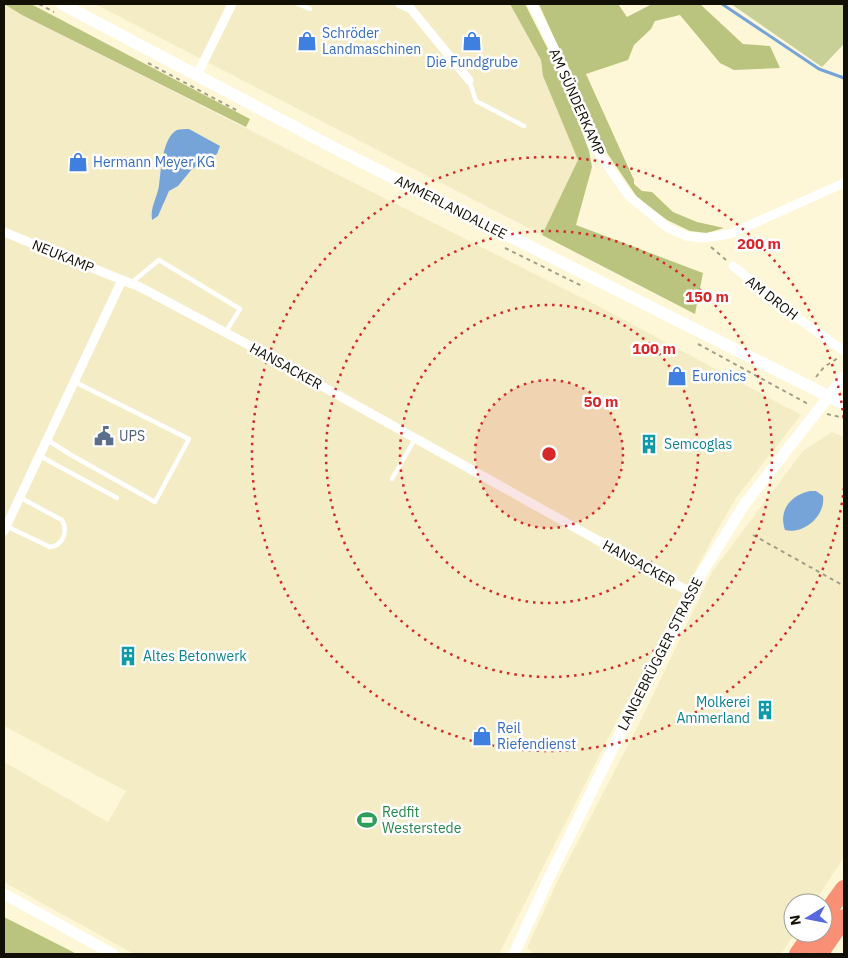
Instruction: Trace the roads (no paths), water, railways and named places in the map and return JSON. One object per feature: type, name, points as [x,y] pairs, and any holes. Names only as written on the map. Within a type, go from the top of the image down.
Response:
[{"type":"highway","points":[[833,904],[844,889]]},
{"type":"highway","points":[[819,954],[844,918]]},
{"type":"highway","points":[[798,954],[805,943]]},
{"type":"main road","name":"AMMERLANDALLEE","points":[[62,4],[340,151],[844,404]]},
{"type":"street","points":[[197,75],[232,4]]},
{"type":"street","points":[[400,4],[412,10],[469,80]]},
{"type":"street","name":"AM SÜNDERKAMP","points":[[532,4],[568,76],[594,146],[628,195],[668,228],[686,236],[707,239],[730,234],[844,184]]},
{"type":"street","name":"NEUKAMP","points":[[4,232],[122,280]]},
{"type":"street","name":"AM DROH","points":[[732,266],[844,354]]},
{"type":"street","points":[[5,528],[122,280]]},
{"type":"street","name":"HANSACKER","points":[[122,280],[225,333],[690,592]]},
{"type":"street","name":"LANGEBRÜGGER STRASSE","points":[[514,954],[690,592],[744,505],[844,377]]},
{"type":"street","points":[[4,894],[113,954]]},
{"type":"lane","points":[[298,4],[310,9]]},
{"type":"lane","points":[[469,80],[476,101],[524,126]]},
{"type":"lane","points":[[131,283],[159,260],[240,309],[225,333]]},
{"type":"lane","points":[[46,439],[71,456],[155,502],[189,439],[74,381]]},
{"type":"lane","points":[[392,478],[416,438]]},
{"type":"lane","points":[[39,455],[117,498]]},
{"type":"lane","points":[[5,528],[50,547],[59,544],[65,534],[66,529],[62,520],[19,497]]},
{"type":"water","points":[[189,129],[220,146],[217,154],[192,169],[178,186],[169,191],[158,216],[152,220],[152,211],[159,186],[165,147],[172,134],[177,130]]},
{"type":"water","points":[[810,491],[816,491],[823,496],[821,510],[812,522],[806,526],[792,531],[785,530],[783,516],[788,504],[797,496]]},
{"type":"waterway","points":[[722,4],[819,69],[844,78]]},
{"type":"place","name":"Schröder Landmaschinen","points":[[307,41]]},
{"type":"place","name":"Die Fundgrube","points":[[472,41]]},
{"type":"place","name":"Hermann Meyer KG","points":[[78,162]]},
{"type":"place","name":"Euronics","points":[[677,376]]},
{"type":"place","name":"UPS","points":[[104,436]]},
{"type":"place","name":"Semcoglas","points":[[649,444]]},
{"type":"place","name":"Altes Betonwerk","points":[[128,656]]},
{"type":"place","name":"Molkerei Ammerland","points":[[765,710]]},
{"type":"place","name":"Reil Riefendienst","points":[[482,736]]},
{"type":"place","name":"Redfit Westerstede","points":[[367,820]]}]
